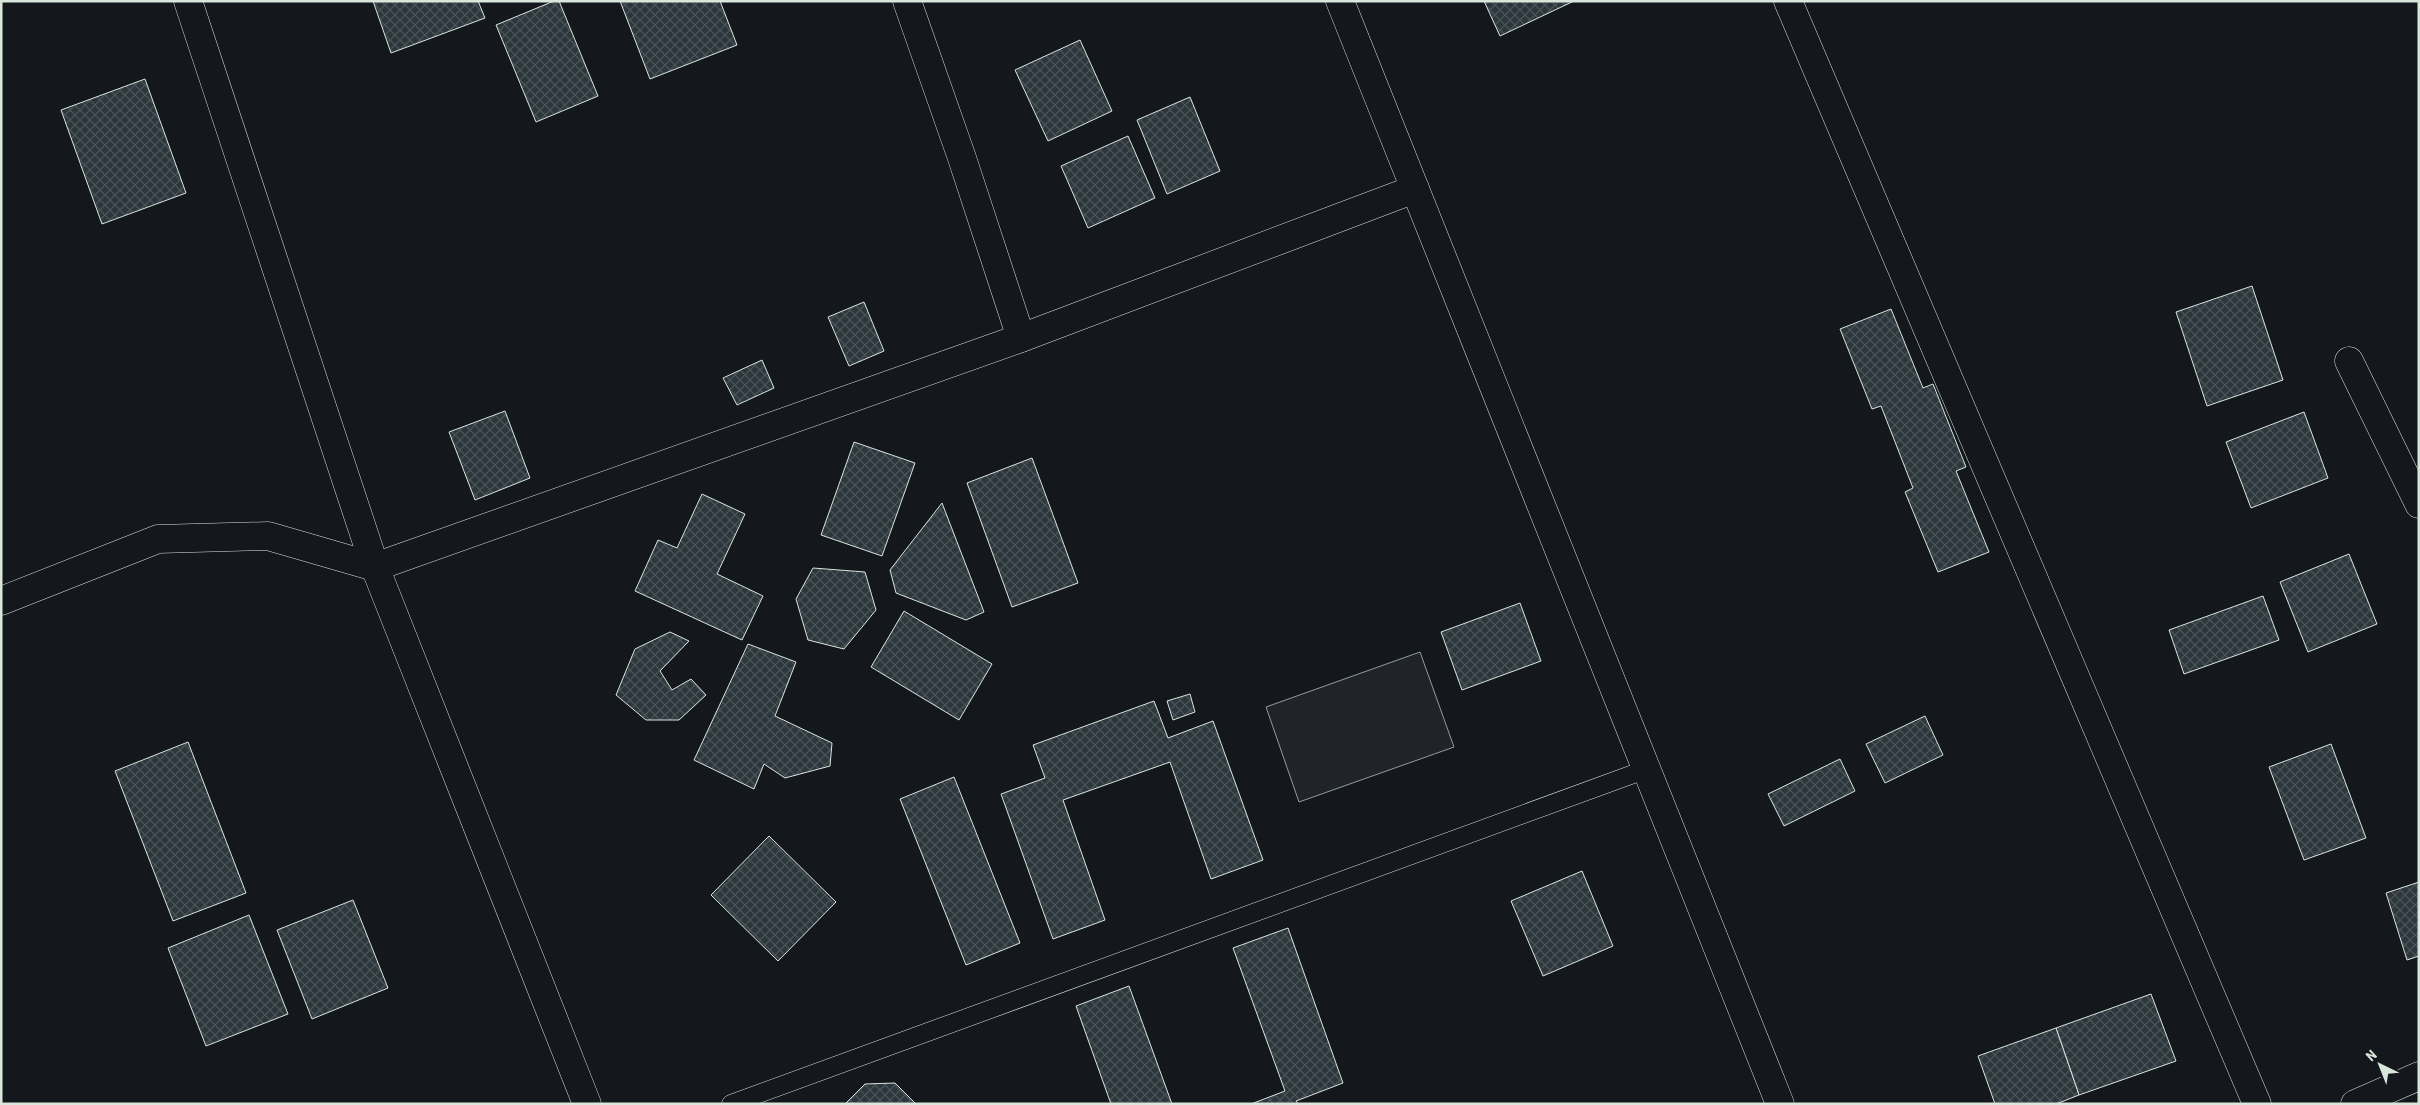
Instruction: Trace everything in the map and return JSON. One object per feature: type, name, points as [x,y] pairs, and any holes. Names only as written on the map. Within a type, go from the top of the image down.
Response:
[{"type":"street","points":[[188,1],[375,567],[587,1104]]},
{"type":"street","points":[[908,1],[1021,338]]},
{"type":"street","points":[[1788,1],[2257,1104]]},
{"type":"street","points":[[1345,3],[1415,189],[1780,1104]]},
{"type":"street","points":[[1,601],[158,539],[268,536],[375,567],[1021,338],[1415,189]]},
{"type":"street","points":[[2349,361],[2419,504]]},
{"type":"street","points":[[2356,1104],[2419,1076]]},
{"type":"lane","points":[[731,1104],[1646,769]]},
{"type":"shaded area","points":[[1420,652],[1454,747],[1299,802],[1266,707]]},
{"type":"building","points":[[373,1],[478,1],[485,18],[391,53]]},
{"type":"building","points":[[554,1],[559,1],[598,96],[536,122],[496,25]]},
{"type":"building","points":[[620,1],[720,1],[737,45],[650,79]]},
{"type":"building","points":[[1484,1],[1574,1],[1500,36]]},
{"type":"building","points":[[1080,40],[1112,111],[1048,141],[1015,70]]},
{"type":"building","points":[[145,79],[186,193],[102,224],[61,110]]},
{"type":"building","points":[[1190,97],[1220,171],[1167,194],[1137,120]]},
{"type":"building","points":[[1128,136],[1155,198],[1088,228],[1061,166]]},
{"type":"building","points":[[2252,286],[2283,380],[2207,406],[2176,312]]},
{"type":"building","points":[[864,302],[884,351],[849,366],[828,317]]},
{"type":"building","points":[[1891,309],[1923,388],[1933,384],[1966,467],[1956,471],[1989,552],[1938,572],[1905,492],[1913,488],[1881,406],[1872,409],[1840,329]]},
{"type":"building","points":[[762,360],[774,388],[737,405],[723,378]]},
{"type":"building","points":[[505,411],[530,478],[475,500],[449,432]]},
{"type":"building","points":[[2304,412],[2328,478],[2251,508],[2226,442]]},
{"type":"building","points":[[854,442],[915,463],[882,556],[821,535]]},
{"type":"building","points":[[1032,458],[1078,583],[1012,607],[967,483]]},
{"type":"building","points":[[702,494],[745,514],[717,574],[763,596],[742,640],[635,591],[658,540],[677,548]]},
{"type":"building","points":[[942,503],[984,612],[966,620],[896,593],[890,570]]},
{"type":"building","points":[[2349,554],[2377,624],[2308,652],[2280,582]]},
{"type":"building","points":[[813,568],[865,572],[876,610],[844,649],[808,640],[796,599]]},
{"type":"building","points":[[2263,596],[2279,640],[2184,674],[2169,630]]},
{"type":"building","points":[[1520,603],[1541,661],[1462,690],[1441,632]]},
{"type":"building","points":[[904,611],[992,664],[959,720],[871,667]]},
{"type":"building","points":[[670,632],[689,641],[660,671],[672,690],[691,679],[706,695],[679,720],[646,720],[616,695],[635,649]]},
{"type":"building","points":[[748,644],[796,662],[775,716],[832,743],[830,766],[785,778],[764,764],[754,789],[694,760]]},
{"type":"building","points":[[1190,694],[1195,712],[1173,720],[1167,701]]},
{"type":"building","points":[[1154,701],[1168,738],[1213,721],[1263,860],[1211,879],[1170,762],[1063,800],[1105,920],[1053,939],[1001,794],[1045,778],[1033,745]]},
{"type":"building","points":[[1925,716],[1943,755],[1885,783],[1866,744]]},
{"type":"building","points":[[188,742],[246,893],[173,921],[115,771]]},
{"type":"building","points":[[2331,744],[2366,838],[2304,860],[2269,767]]},
{"type":"building","points":[[1840,759],[1855,791],[1784,826],[1768,794]]},
{"type":"building","points":[[954,777],[1020,943],[966,965],[900,799]]},
{"type":"building","points":[[769,836],[836,902],[778,961],[711,895]]},
{"type":"building","points":[[1582,871],[1613,946],[1543,976],[1511,901]]},
{"type":"building","points":[[2419,882],[2419,956],[2407,960],[2386,893]]},
{"type":"building","points":[[353,900],[388,988],[312,1019],[277,930]]},
{"type":"building","points":[[249,915],[288,1014],[206,1046],[168,948]]},
{"type":"building","points":[[1288,928],[1343,1083],[1296,1101],[1298,1104],[1251,1104],[1285,1091],[1233,948]]},
{"type":"building","points":[[1129,986],[1172,1104],[1111,1104],[1076,1006]]},
{"type":"building","points":[[2151,994],[2176,1061],[2079,1095],[2056,1028]]},
{"type":"building","points":[[2056,1028],[2079,1095],[2056,1104],[1995,1104],[1978,1056]]},
{"type":"building","points":[[895,1083],[916,1104],[845,1104],[865,1084]]}]
